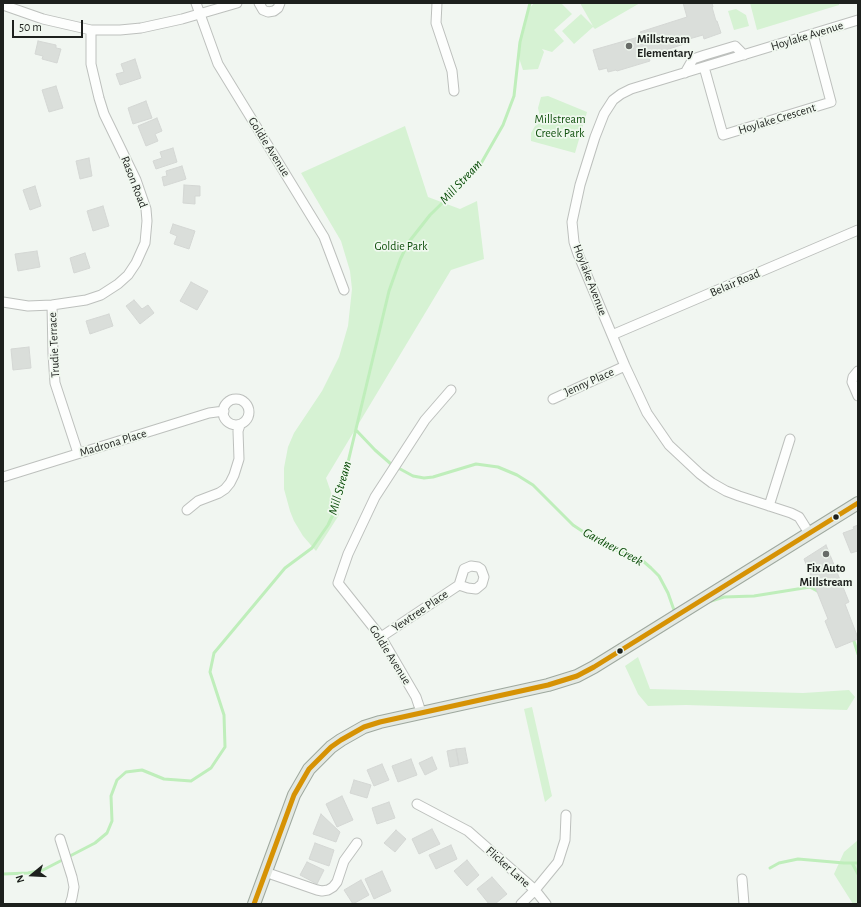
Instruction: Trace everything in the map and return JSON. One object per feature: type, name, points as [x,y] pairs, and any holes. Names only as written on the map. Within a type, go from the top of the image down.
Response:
[{"type":"main road","points":[[254,904],[294,795],[309,769],[331,747],[341,740],[364,728],[421,712],[548,685],[577,676],[858,504]]},
{"type":"street","name":"Goldie Avenue","points":[[196,3],[218,64],[324,237],[344,290]]},
{"type":"street","points":[[3,5],[43,20],[91,30],[120,30],[141,28],[237,3]]},
{"type":"street","points":[[259,3],[263,10],[268,12],[274,11],[278,8],[280,3]]},
{"type":"street","points":[[437,3],[436,23],[452,71],[454,91]]},
{"type":"street","name":"Hoylake Avenue","points":[[809,533],[799,517],[726,491],[700,474],[669,445],[647,413],[625,366],[574,242],[572,222],[580,185],[595,137],[604,114],[613,100],[621,94],[631,89],[858,20]]},
{"type":"street","name":"Rason Road","points":[[3,302],[28,306],[52,305],[86,300],[101,295],[118,284],[128,275],[136,264],[145,242],[147,232],[146,209],[142,195],[104,114],[99,98],[91,64],[91,30]]},
{"type":"street","name":"Hoylake Crescent","points":[[704,67],[723,135],[737,131],[831,102],[813,34]]},
{"type":"street","points":[[684,73],[693,59],[735,46],[744,55]]},
{"type":"street","name":"Belair Road","points":[[612,335],[858,230]]},
{"type":"street","name":"Trudie Terrace","points":[[52,305],[55,383],[78,454]]},
{"type":"street","name":"Jenny Place","points":[[553,399],[625,366]]},
{"type":"street","points":[[858,371],[853,377],[852,382],[858,396]]},
{"type":"street","name":"Goldie Avenue","points":[[421,712],[416,697],[381,637],[338,583],[348,554],[375,496],[425,420],[451,390]]},
{"type":"street","name":"Madrona Place","points":[[3,477],[209,413],[224,411],[226,405],[230,401],[242,401],[247,405],[249,411],[248,417],[245,422],[240,425]]},
{"type":"street","points":[[187,510],[198,500],[219,493],[225,489],[234,476],[239,459],[240,425],[233,425],[228,422],[224,417],[224,411]]},
{"type":"street","points":[[769,506],[790,439]]},
{"type":"street","name":"Yewtree Place","points":[[381,637],[459,585]]},
{"type":"street","name":"Flicker Lane","points":[[417,804],[468,831],[535,890],[546,904]]},
{"type":"street","points":[[521,904],[535,890],[558,862],[565,840],[566,815]]},
{"type":"street","points":[[60,838],[74,887],[70,904]]},
{"type":"street","points":[[266,872],[317,890],[328,890],[337,882],[344,861],[357,843]]},
{"type":"street","points":[[742,879],[744,904]]},
{"type":"green space","points":[[534,3],[561,3],[572,14],[554,30],[564,41],[552,52],[542,49],[544,52],[538,69],[523,70],[518,47],[524,22],[529,9]]},
{"type":"green space","points":[[580,3],[640,3],[595,29],[593,27],[574,44],[562,31],[581,14],[593,26]]},
{"type":"green space","points":[[750,3],[839,3],[839,5],[757,30]]},
{"type":"green space","points":[[736,9],[746,15],[749,26],[734,30],[728,11]]},
{"type":"green space","name":"Millstream Creek Park","points":[[548,96],[587,112],[575,153],[531,141],[531,133],[538,124],[540,117],[538,108],[541,97]]},
{"type":"green space","name":"Goldie Park","points":[[405,126],[428,197],[460,209],[477,201],[484,259],[451,270],[326,478],[339,515],[316,551],[303,536],[290,511],[284,489],[284,468],[288,447],[294,433],[322,391],[339,357],[348,326],[352,289],[350,271],[341,241],[301,173]]},
{"type":"green space","points":[[638,657],[650,689],[803,693],[849,690],[855,697],[847,710],[686,705],[648,706],[638,694],[625,666]]},
{"type":"green space","points":[[532,707],[552,796],[545,802],[524,709]]},
{"type":"green space","points":[[858,840],[858,904],[853,904],[834,874],[844,852]]},
{"type":"building","points":[[683,3],[712,3],[716,21],[721,33],[704,39],[703,35],[689,39],[690,42],[648,56],[650,61],[617,71],[608,72],[607,68],[599,70],[593,50],[642,36],[640,32],[687,17]]},
{"type":"building","points":[[38,41],[56,45],[56,48],[61,49],[57,63],[42,59],[43,56],[35,54]]},
{"type":"building","points":[[135,59],[141,78],[120,85],[116,74],[124,72],[121,64]]},
{"type":"building","points":[[56,86],[63,108],[49,112],[42,90]]},
{"type":"building","points":[[146,101],[152,118],[133,124],[128,108]]},
{"type":"building","points":[[157,118],[162,131],[155,134],[158,141],[146,146],[138,126]]},
{"type":"building","points":[[173,148],[177,162],[156,169],[153,161],[162,158],[160,152]]},
{"type":"building","points":[[89,158],[92,176],[80,179],[76,161]]},
{"type":"building","points":[[182,166],[186,179],[164,186],[162,177],[167,176],[166,171]]},
{"type":"building","points":[[184,185],[200,186],[200,196],[195,196],[195,204],[183,203]]},
{"type":"building","points":[[35,186],[41,206],[30,210],[23,190]]},
{"type":"building","points":[[103,206],[109,226],[93,231],[87,211]]},
{"type":"building","points":[[173,224],[195,231],[189,249],[174,244],[177,236],[170,233]]},
{"type":"building","points":[[37,251],[40,267],[18,271],[15,254]]},
{"type":"building","points":[[85,253],[90,268],[74,273],[70,258]]},
{"type":"building","points":[[191,282],[208,291],[197,310],[180,301]]},
{"type":"building","points":[[134,300],[142,309],[148,305],[154,313],[140,324],[126,306]]},
{"type":"building","points":[[109,314],[113,326],[90,334],[86,321]]},
{"type":"building","points":[[29,347],[31,368],[13,370],[11,349]]},
{"type":"building","points":[[858,525],[858,551],[851,553],[843,533],[854,529],[853,527]]},
{"type":"building","points":[[826,545],[849,602],[845,604],[858,638],[836,648],[825,621],[828,619],[804,559]]},
{"type":"building","points":[[465,748],[468,763],[459,765],[456,749]]},
{"type":"building","points":[[456,749],[459,765],[450,767],[447,751]]},
{"type":"building","points":[[432,757],[437,769],[425,775],[419,763]]},
{"type":"building","points":[[411,759],[417,775],[398,782],[392,766]]},
{"type":"building","points":[[382,764],[389,780],[374,786],[367,770]]},
{"type":"building","points":[[354,780],[371,785],[367,798],[350,793]]},
{"type":"building","points":[[342,796],[353,820],[337,827],[326,804]]},
{"type":"building","points":[[389,802],[395,818],[377,824],[372,808]]},
{"type":"building","points":[[321,814],[340,832],[336,842],[313,834]]},
{"type":"building","points":[[432,829],[440,844],[419,854],[412,839]]},
{"type":"building","points":[[396,830],[406,839],[395,852],[384,843]]},
{"type":"building","points":[[315,843],[334,850],[329,866],[309,859]]},
{"type":"building","points":[[451,845],[457,859],[436,869],[429,855]]},
{"type":"building","points":[[467,860],[479,875],[467,886],[454,871]]},
{"type":"building","points":[[307,862],[324,870],[317,884],[300,875]]},
{"type":"building","points":[[382,871],[391,891],[374,899],[365,879]]},
{"type":"building","points":[[492,877],[507,894],[495,904],[489,904],[477,889]]},
{"type":"building","points":[[361,880],[369,895],[353,904],[344,890]]},
{"type":"waterway","name":"Mill Stream","points":[[3,874],[28,873],[43,870],[95,843],[107,833],[112,821],[111,796],[117,780],[126,772],[142,770],[164,779],[191,781],[211,768],[225,747],[224,715],[210,672],[214,653],[285,568],[312,548],[328,525],[338,504],[389,291],[400,260],[408,243],[430,215],[479,167],[503,125],[514,96],[520,42],[530,3]]},
{"type":"waterway","name":"Gardner Creek","points":[[356,430],[391,464],[413,476],[424,478],[433,477],[476,464],[498,467],[517,475],[533,485],[573,525],[612,548],[643,561],[659,576],[668,593],[675,613]]},
{"type":"waterway","name":"Gardner Creek","points":[[708,602],[724,597],[754,596],[810,587],[819,592]]},
{"type":"waterway","name":"Gardner Creek","points":[[853,638],[858,654]]},
{"type":"waterway","points":[[770,868],[779,863],[798,859],[858,863]]},
{"type":"waterway","points":[[852,863],[858,874]]},
{"type":"transit line","points":[[254,904],[294,795],[309,769],[331,747],[341,740],[364,727],[380,722],[548,685],[577,676],[594,667],[858,503]]},
{"type":"place","name":"Millstream Elementary","points":[[629,46]]},
{"type":"place","name":"Fix Auto Millstream","points":[[826,554]]}]
